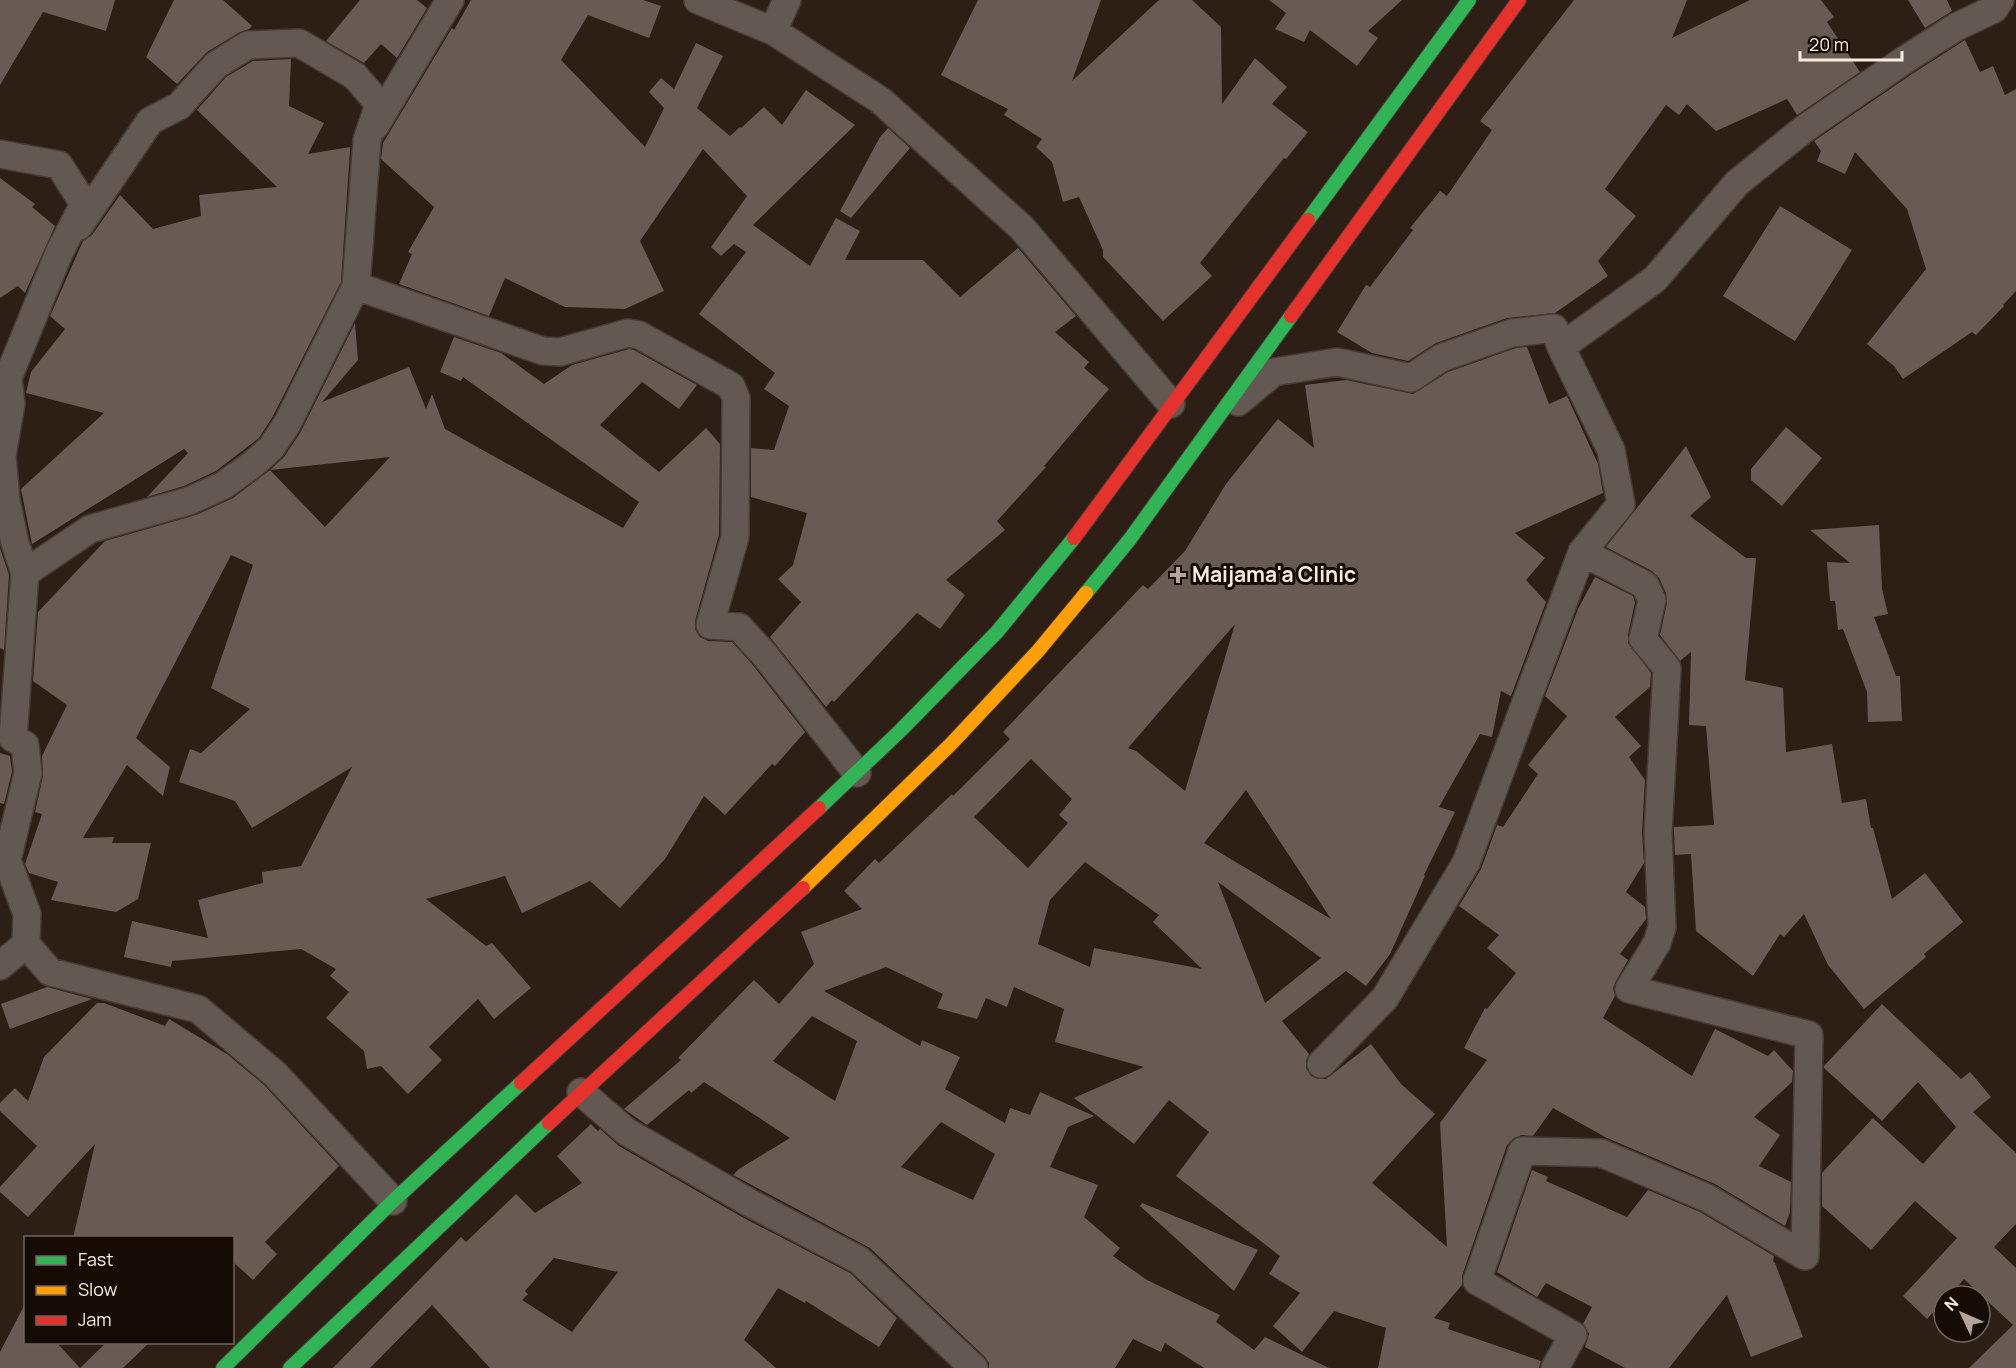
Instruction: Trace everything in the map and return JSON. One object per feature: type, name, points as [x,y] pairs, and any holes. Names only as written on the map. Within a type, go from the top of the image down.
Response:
[{"type":"highway","points":[[223,1368],[393,1201],[857,773],[997,632],[1084,525],[1469,0]]},
{"type":"highway","points":[[290,1368],[581,1092],[807,885],[959,735],[1038,651],[1130,539],[1519,0]]},
{"type":"street","points":[[367,140],[450,0]]},
{"type":"street","points":[[698,0],[773,32],[880,100],[1022,228],[1171,404]]},
{"type":"street","points":[[773,32],[788,0]]},
{"type":"street","points":[[1560,347],[1655,279],[1737,183],[1804,129],[1911,55],[1956,27],[1994,9],[2000,0]]},
{"type":"street","points":[[25,573],[90,529],[189,501],[224,485],[271,448],[287,424],[356,286],[367,140],[379,104],[355,76],[298,43],[248,45],[216,65],[179,106],[150,121],[93,207],[59,253]]},
{"type":"street","points":[[0,154],[59,165],[84,204],[59,253],[8,378],[11,404],[2,456],[6,500],[15,543],[25,573],[7,736],[25,745],[28,773],[7,860],[27,914],[26,944],[50,972],[198,1009],[275,1074],[393,1201]]},
{"type":"street","points":[[356,286],[543,351],[561,352],[628,333],[639,335],[731,386],[736,398],[735,537],[710,625],[739,627],[764,654],[857,773]]},
{"type":"street","points":[[1213,423],[1274,372],[1337,362],[1411,378],[1441,358],[1512,333],[1554,328],[1560,347],[1611,450],[1621,504],[1582,552],[1466,863],[1385,998],[1321,1064]]},
{"type":"street","points":[[1555,1368],[1573,1335],[1477,1281],[1522,1151],[1601,1153],[1707,1198],[1805,1256],[1809,1035],[1629,989],[1657,943],[1662,927],[1658,833],[1667,668],[1643,639],[1652,600],[1645,585],[1582,552]]},
{"type":"street","points":[[0,966],[26,944]]},
{"type":"street","points":[[581,1092],[627,1132],[750,1203],[859,1260],[974,1368]]},
{"type":"building","points":[[0,0],[115,0],[106,31],[43,12],[0,85]]},
{"type":"building","points":[[174,0],[223,0],[252,26],[207,52],[177,84],[146,57]]},
{"type":"building","points":[[360,0],[417,0],[427,8],[397,58],[381,44],[364,63],[326,41]]},
{"type":"building","points":[[471,0],[643,0],[661,6],[649,38],[588,15],[561,60],[645,147],[664,108],[649,92],[661,78],[674,89],[696,43],[723,56],[697,108],[730,136],[764,107],[782,125],[806,90],[855,125],[753,225],[810,266],[836,218],[860,231],[845,260],[923,260],[960,297],[1018,248],[1076,316],[1055,332],[1089,362],[1084,368],[1109,389],[1044,466],[1046,467],[997,521],[1005,530],[946,580],[965,595],[940,629],[917,613],[834,702],[832,700],[826,707],[770,637],[801,602],[778,579],[793,565],[807,513],[751,497],[751,448],[774,450],[789,406],[764,389],[775,373],[699,314],[746,252],[734,244],[721,256],[711,247],[747,196],[703,149],[640,241],[664,291],[625,309],[565,307],[505,278],[489,316],[399,284],[412,254],[408,252],[434,207],[381,159],[383,143]]},
{"type":"building","points":[[978,0],[1101,0],[1072,81],[1159,0],[1192,0],[1221,27],[1222,104],[1255,58],[1287,87],[1272,104],[1308,132],[1286,159],[1284,158],[1200,263],[1212,276],[1163,321],[1103,257],[1103,250],[1079,197],[1063,202],[1052,162],[1036,147],[1042,139],[1004,115],[1008,109],[941,75]]},
{"type":"building","points":[[1269,0],[1402,0],[1368,31],[1378,38],[1357,66],[1310,30],[1304,42],[1275,29],[1286,13]]},
{"type":"building","points":[[1574,0],[1687,0],[1672,38],[1750,0],[1821,0],[1834,17],[1827,22],[1860,72],[1797,115],[1787,99],[1716,131],[1687,104],[1679,115],[1666,105],[1605,189],[1636,216],[1598,261],[1608,276],[1555,313],[1507,318],[1436,343],[1408,361],[1372,353],[1337,332],[1366,285],[1370,287],[1413,230],[1410,228],[1440,191],[1447,196],[1492,130],[1480,121]]},
{"type":"building","points":[[1908,0],[1947,0],[1952,11],[1925,28]]},
{"type":"building","points":[[1965,40],[1980,72],[1993,66],[2005,95],[2016,89],[2016,291],[1976,335],[1972,332],[1903,379],[1894,366],[1867,344],[1926,269],[1907,209],[1855,152],[1845,174],[1817,161],[1821,151],[1814,141]]},
{"type":"building","points":[[291,59],[289,106],[324,123],[308,154],[350,147],[350,151],[341,282],[273,416],[259,438],[216,471],[184,486],[147,497],[188,453],[184,449],[32,544],[21,489],[104,413],[26,393],[31,372],[65,329],[50,316],[83,241],[92,235],[120,195],[153,229],[201,216],[199,195],[277,187],[197,110],[226,77],[253,61]]},
{"type":"building","points":[[888,128],[910,148],[851,218],[840,211],[880,137]]},
{"type":"building","points":[[0,178],[35,204],[32,207],[55,226],[25,293],[18,286],[0,298]]},
{"type":"building","points":[[1780,206],[1852,250],[1795,341],[1723,296]]},
{"type":"building","points":[[355,323],[358,360],[322,402],[409,367],[426,409],[432,394],[445,429],[623,528],[639,502],[463,377],[461,381],[440,372],[454,337],[501,353],[544,384],[572,365],[629,349],[634,350],[697,385],[679,409],[642,382],[600,425],[659,472],[706,428],[720,444],[719,535],[695,621],[695,629],[700,637],[708,641],[732,642],[805,732],[775,766],[772,764],[725,815],[704,796],[665,859],[620,908],[590,881],[522,913],[505,876],[426,899],[486,946],[492,943],[531,988],[494,1019],[478,999],[429,1047],[442,1060],[408,1094],[381,1066],[367,1069],[364,1051],[326,1018],[349,992],[330,976],[336,969],[301,949],[172,961],[171,967],[124,957],[132,921],[208,938],[198,900],[263,883],[262,872],[301,866],[352,767],[252,828],[235,801],[179,782],[190,749],[201,753],[250,709],[211,688],[253,565],[231,555],[136,738],[170,767],[163,796],[127,765],[83,838],[114,837],[112,843],[151,843],[138,899],[116,912],[51,900],[58,882],[29,873],[25,864],[42,814],[35,812],[43,776],[42,756],[67,705],[33,681],[38,612],[105,541],[196,515],[233,498],[284,457],[300,433]],"holes":[[[390,457],[325,527],[270,470]]]},
{"type":"building","points":[[1527,347],[1549,404],[1567,396],[1598,464],[1603,493],[1515,533],[1545,558],[1526,580],[1546,602],[1511,696],[1501,691],[1492,737],[1480,734],[1439,807],[1455,812],[1424,875],[1390,954],[1366,986],[1346,971],[1282,1021],[1309,1054],[1306,1068],[1311,1076],[1326,1079],[1371,1044],[1401,1084],[1435,1114],[1372,1183],[1447,1247],[1440,1123],[1487,1060],[1464,1048],[1485,1008],[1487,1009],[1516,973],[1487,948],[1499,935],[1459,906],[1481,869],[1497,825],[1503,827],[1538,774],[1528,765],[1567,716],[1545,696],[1578,609],[1595,577],[1633,596],[1635,602],[1628,643],[1651,673],[1650,687],[1615,717],[1641,746],[1629,757],[1645,780],[1642,832],[1644,863],[1626,892],[1645,907],[1646,919],[1620,954],[1628,960],[1616,981],[1613,988],[1615,996],[1603,1018],[1692,1076],[1715,1029],[1768,1056],[1774,1050],[1793,1071],[1792,1082],[1754,1117],[1780,1135],[1759,1166],[1791,1182],[1790,1212],[1785,1226],[1715,1184],[1607,1138],[1553,1108],[1533,1136],[1522,1135],[1514,1138],[1507,1145],[1462,1276],[1462,1285],[1434,1318],[1450,1323],[1448,1329],[1541,1361],[1539,1368],[1378,1368],[1386,1328],[1334,1311],[1302,1352],[1273,1326],[1300,1293],[1269,1274],[1280,1256],[1176,1176],[1209,1132],[1169,1100],[1134,1144],[1074,1098],[1144,1067],[1055,1042],[1064,1009],[1014,987],[1007,1007],[986,998],[977,1019],[937,1008],[943,994],[886,967],[824,991],[920,1046],[922,1040],[960,1057],[945,1089],[1005,1123],[1010,1108],[1030,1115],[1040,1092],[1094,1116],[1068,1127],[1050,1167],[1098,1185],[1084,1217],[1120,1248],[1113,1256],[1147,1280],[1220,1315],[1216,1322],[1254,1350],[1265,1337],[1329,1368],[1204,1368],[1165,1343],[1161,1352],[1133,1339],[1115,1368],[989,1368],[985,1357],[870,1248],[733,1175],[790,1138],[704,1082],[691,1093],[689,1090],[647,1125],[624,1109],[681,1060],[678,1058],[754,980],[779,1004],[814,964],[801,932],[862,909],[844,891],[875,859],[879,863],[952,794],[953,796],[1010,739],[1003,732],[1143,585],[1148,589],[1185,551],[1226,484],[1278,419],[1314,448],[1305,385],[1346,380],[1413,394],[1448,372],[1516,348]],"holes":[[[1235,624],[1185,791],[1136,751],[1128,748]],[[1031,759],[1072,799],[1059,815],[1068,823],[1028,868],[974,817]],[[1246,790],[1331,919],[1204,843]],[[1085,862],[1159,915],[1153,922],[1202,969],[1094,948],[1090,967],[1038,944],[1050,900]],[[1218,882],[1321,958],[1265,1003]],[[812,1016],[857,1041],[835,1101],[773,1061]],[[941,1122],[995,1154],[973,1200],[901,1167]]]},
{"type":"building","points":[[1786,427],[1822,458],[1782,506],[1751,480],[1751,469]]},
{"type":"building","points":[[1686,446],[1711,497],[1690,516],[1746,558],[1756,558],[1745,680],[1783,688],[1786,752],[1832,744],[1842,803],[1866,799],[1871,828],[1873,828],[1892,899],[1925,873],[1963,922],[1924,954],[1926,957],[1864,1009],[1828,965],[1804,914],[1784,937],[1780,934],[1753,976],[1696,931],[1691,854],[1675,855],[1674,833],[1674,827],[1714,825],[1706,726],[1689,725],[1691,652],[1680,661],[1660,635],[1667,603],[1666,593],[1659,578],[1652,571],[1606,547]]},
{"type":"building","points":[[1879,525],[1882,589],[1888,614],[1874,617],[1896,676],[1900,676],[1902,721],[1868,722],[1867,692],[1843,629],[1838,630],[1835,601],[1830,601],[1827,562],[1850,563],[1810,530]]},
{"type":"building","points":[[0,548],[9,575],[4,650],[0,648]]},
{"type":"building","points":[[0,753],[10,756],[12,772],[4,804],[0,803]]},
{"type":"building","points":[[47,987],[92,999],[10,1029],[1,1004]]},
{"type":"building","points":[[97,1003],[104,1003],[165,1026],[169,1019],[227,1054],[264,1085],[339,1166],[265,1242],[277,1254],[253,1280],[234,1263],[234,1236],[73,1236],[95,1144],[28,1217],[0,1192],[0,1187],[37,1146],[0,1111],[0,1103],[15,1088],[28,1101],[44,1057]]},
{"type":"building","points":[[1882,1004],[1961,1079],[1970,1072],[1991,1097],[1973,1112],[2016,1153],[2016,1224],[1994,1247],[2016,1268],[2016,1368],[1969,1368],[2013,1325],[1992,1305],[1992,1284],[1969,1284],[1964,1279],[1960,1284],[1932,1284],[1932,1314],[1927,1319],[1903,1296],[1957,1238],[1915,1201],[1871,1250],[1822,1206],[1822,1173],[1873,1118],[1923,1164],[1958,1125],[1956,1127],[1918,1082],[1882,1121],[1824,1066]]},
{"type":"building","points":[[591,1124],[619,1146],[742,1217],[850,1273],[897,1318],[879,1347],[806,1301],[805,1303],[778,1288],[744,1340],[776,1368],[490,1368],[432,1305],[370,1368],[333,1368],[461,1237],[466,1242],[516,1194],[535,1213],[582,1183],[557,1156]],"holes":[[[554,1258],[618,1272],[572,1332],[522,1300],[528,1294],[525,1291]]]},
{"type":"building","points":[[1532,1170],[1548,1177],[1546,1181],[1627,1217],[1648,1190],[1700,1212],[1774,1256],[1773,1261],[1803,1337],[1751,1357],[1727,1295],[1669,1368],[1625,1368],[1585,1347],[1589,1334],[1583,1324],[1592,1307],[1546,1283],[1537,1297],[1497,1272]]},
{"type":"building","points":[[1142,1203],[1258,1250],[1234,1291],[1140,1206]]},
{"type":"building","points":[[24,1306],[24,1344],[58,1344],[80,1368],[0,1368],[0,1352]]},
{"type":"building","points":[[105,1344],[148,1344],[123,1368],[80,1368]]},
{"type":"traffic: fast","points":[[1308,220],[1469,0]]},
{"type":"traffic: fast","points":[[1086,593],[1130,539],[1291,316]]},
{"type":"traffic: fast","points":[[819,808],[901,730],[997,632],[1074,538]]},
{"type":"traffic: fast","points":[[223,1368],[393,1201],[521,1083]]},
{"type":"traffic: fast","points":[[290,1368],[549,1123]]},
{"type":"traffic: slow","points":[[803,888],[951,744],[1038,651],[1086,593]]},
{"type":"traffic: jam","points":[[1291,316],[1519,0]]},
{"type":"traffic: jam","points":[[1074,538],[1308,220]]},
{"type":"traffic: jam","points":[[521,1083],[819,808]]},
{"type":"traffic: jam","points":[[549,1123],[803,888]]},
{"type":"place","name":"Maijama'a Clinic","points":[[1178,575]]}]
